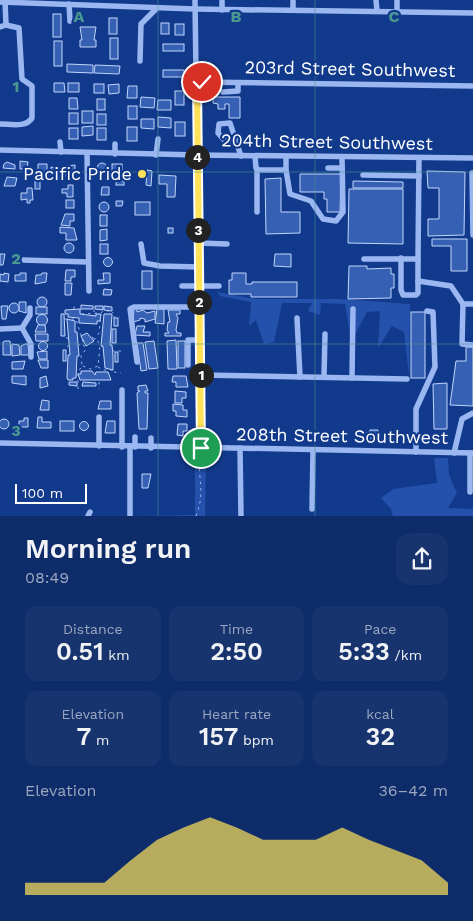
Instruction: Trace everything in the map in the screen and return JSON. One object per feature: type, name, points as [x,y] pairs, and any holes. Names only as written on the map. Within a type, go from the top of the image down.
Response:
[{"type":"street","points":[[195,0],[201,448]]},
{"type":"street","points":[[222,0],[222,10]]},
{"type":"street","points":[[293,0],[293,10]]},
{"type":"street","points":[[376,0],[377,11]]},
{"type":"street","points":[[397,0],[397,12]]},
{"type":"street","points":[[0,124],[25,124],[32,118],[32,86],[22,79],[20,70],[20,32],[14,25],[3,26],[3,1],[69,4],[85,2],[157,8],[222,10],[473,12]]},
{"type":"street","points":[[69,4],[70,21]]},
{"type":"street","points":[[140,61],[142,24],[157,8]]},
{"type":"street","name":"203rd Street Southwest","points":[[197,82],[473,86]]},
{"type":"street","points":[[224,92],[238,91],[238,83]]},
{"type":"street","points":[[156,155],[158,139]]},
{"type":"street","points":[[236,141],[241,156]]},
{"type":"street","points":[[60,142],[60,152]]},
{"type":"street","points":[[115,144],[115,154]]},
{"type":"street","name":"204th Street Southwest","points":[[0,150],[197,156],[473,158]]},
{"type":"street","points":[[87,153],[89,291]]},
{"type":"street","points":[[255,156],[257,212]]},
{"type":"street","points":[[286,156],[290,194],[311,201],[323,220],[331,222],[339,219],[342,212],[342,157]]},
{"type":"street","points":[[401,258],[401,293],[416,296],[418,293],[420,158]]},
{"type":"street","points":[[328,168],[342,168]]},
{"type":"street","points":[[257,170],[286,170]]},
{"type":"street","points":[[472,173],[473,235]]},
{"type":"street","points":[[363,175],[419,176]]},
{"type":"street","points":[[198,243],[227,244]]},
{"type":"street","points":[[141,244],[144,263],[160,266],[199,267]]},
{"type":"street","points":[[364,259],[418,259]]},
{"type":"street","points":[[23,260],[88,262]]},
{"type":"street","points":[[418,281],[453,287],[463,304],[462,344],[473,344]]},
{"type":"street","points":[[182,286],[219,286]]},
{"type":"street","points":[[463,304],[473,304]]},
{"type":"street","points":[[137,362],[130,309],[134,307],[200,307]]},
{"type":"street","points":[[22,328],[30,314],[30,308]]},
{"type":"street","points":[[352,378],[353,309]]},
{"type":"street","points":[[416,452],[416,409],[436,367],[433,312],[426,311]]},
{"type":"street","points":[[297,318],[300,377]]},
{"type":"street","points":[[0,329],[22,328]]},
{"type":"street","points":[[22,328],[31,344],[31,358]]},
{"type":"street","points":[[324,377],[325,334]]},
{"type":"street","points":[[188,365],[188,340],[200,340]]},
{"type":"street","points":[[201,376],[407,378]]},
{"type":"street","points":[[122,390],[122,447]]},
{"type":"street","points":[[454,453],[462,419],[473,413]]},
{"type":"street","points":[[99,417],[100,446]]},
{"type":"street","points":[[130,516],[132,447],[135,436]]},
{"type":"street","points":[[151,438],[151,448]]},
{"type":"street","name":"208th Street Southwest","points":[[0,443],[151,448],[471,453]]},
{"type":"street","points":[[240,448],[241,516]]},
{"type":"street","points":[[312,509],[313,451]]},
{"type":"street","points":[[470,492],[471,453]]},
{"type":"path","points":[[74,304],[74,309]]},
{"type":"path","points":[[92,316],[94,305]]},
{"type":"path","points":[[94,340],[99,333],[101,313],[104,305]]},
{"type":"path","points":[[80,309],[80,314],[89,310],[101,313]]},
{"type":"path","points":[[103,311],[112,311],[113,313]]},
{"type":"path","points":[[113,317],[120,317]]},
{"type":"path","points":[[65,319],[76,319],[80,328],[82,343],[86,349],[82,352],[82,366],[78,372],[78,389]]},
{"type":"path","points":[[82,366],[90,369],[98,366],[100,363],[100,344],[92,337]]},
{"type":"path","points":[[112,351],[121,351]]},
{"type":"path","points":[[82,352],[85,355]]},
{"type":"path","points":[[98,366],[103,370],[121,373]]},
{"type":"path","points":[[99,382],[99,389]]},
{"type":"path","points":[[196,516],[202,501],[198,466],[201,448]]},
{"type":"shaded area","points":[[217,292],[255,299],[340,299],[410,304],[409,376],[404,332],[392,326],[378,348],[380,311],[367,312],[351,342],[345,304],[321,303],[320,315],[308,311],[312,303],[282,303],[274,342],[264,344],[256,320],[249,326],[251,302],[220,296]]},
{"type":"shaded area","points":[[195,458],[206,458],[205,516],[138,516],[195,515]]},
{"type":"shaded area","points":[[434,458],[448,458],[449,475],[457,493],[448,508],[473,509],[473,516],[393,516],[391,509],[381,498],[393,489],[437,483]]},
{"type":"building","points":[[53,14],[61,14],[61,37],[53,37]]},
{"type":"building","points":[[109,18],[117,18],[117,34],[109,34]]},
{"type":"building","points":[[161,23],[169,23],[169,34],[161,34]]},
{"type":"building","points":[[175,24],[184,24],[184,35],[175,35]]},
{"type":"building","points":[[80,27],[96,27],[94,40],[96,40],[96,47],[80,47],[80,40],[82,40]]},
{"type":"building","points":[[110,38],[118,38],[118,59],[110,59]]},
{"type":"building","points":[[54,41],[62,41],[62,66],[54,66]]},
{"type":"building","points":[[163,44],[184,44],[184,51],[163,51]]},
{"type":"building","points":[[67,64],[93,65],[93,73],[67,72]]},
{"type":"building","points":[[95,65],[120,66],[119,74],[94,73]]},
{"type":"building","points":[[163,70],[184,70],[184,77],[163,77]]},
{"type":"building","points":[[54,83],[64,83],[65,92],[54,92]]},
{"type":"building","points":[[68,83],[79,83],[79,92],[68,92]]},
{"type":"building","points":[[94,84],[104,84],[104,93],[94,93]]},
{"type":"building","points":[[119,84],[119,93],[109,94],[108,85]]},
{"type":"building","points":[[128,86],[137,86],[137,98],[127,98]]},
{"type":"building","points":[[175,91],[184,91],[184,105],[175,105]]},
{"type":"building","points":[[141,97],[155,98],[154,108],[140,107]]},
{"type":"building","points":[[213,97],[240,97],[240,118],[229,118],[229,104],[225,104],[225,109],[218,109],[218,104],[213,103]]},
{"type":"building","points":[[69,98],[77,98],[78,109],[69,109]]},
{"type":"building","points":[[97,99],[105,99],[105,110],[97,110]]},
{"type":"building","points":[[158,100],[171,100],[171,110],[157,110]]},
{"type":"building","points":[[128,106],[137,106],[137,119],[128,119]]},
{"type":"building","points":[[82,111],[93,111],[93,123],[82,123]]},
{"type":"building","points":[[69,113],[78,113],[78,124],[69,124]]},
{"type":"building","points":[[97,114],[106,114],[106,125],[97,125]]},
{"type":"building","points":[[158,117],[171,118],[171,128],[158,127]]},
{"type":"building","points":[[141,119],[154,119],[154,129],[141,128]]},
{"type":"building","points":[[175,122],[185,122],[185,136],[175,136]]},
{"type":"building","points":[[93,126],[93,135],[82,136],[82,127]]},
{"type":"building","points":[[127,127],[137,127],[137,141],[127,141]]},
{"type":"building","points":[[69,128],[78,128],[78,139],[69,139]]},
{"type":"building","points":[[97,128],[106,128],[106,140],[97,140]]},
{"type":"building","points":[[20,161],[28,162],[27,169],[20,169]]},
{"type":"building","points":[[7,162],[15,165],[15,169],[3,168]]},
{"type":"building","points":[[100,163],[104,163],[107,168],[106,172],[100,173],[97,170],[97,166]]},
{"type":"building","points":[[38,164],[47,164],[47,172],[38,171]]},
{"type":"building","points":[[112,164],[122,164],[122,172],[112,172]]},
{"type":"building","points":[[75,165],[75,175],[67,173],[67,166]]},
{"type":"building","points":[[51,167],[65,170],[65,177],[51,177]]},
{"type":"building","points":[[147,170],[152,171],[151,186],[146,185]]},
{"type":"building","points":[[427,171],[465,172],[464,235],[428,236],[428,219],[439,219],[439,188],[428,188]]},
{"type":"building","points":[[300,174],[341,174],[340,212],[327,212],[327,199],[324,199],[324,192],[300,192]]},
{"type":"building","points":[[159,175],[176,176],[175,197],[167,197],[167,184],[159,184]]},
{"type":"building","points":[[7,177],[17,178],[15,186],[4,186]]},
{"type":"building","points":[[281,178],[281,212],[300,212],[300,233],[266,234],[265,179]]},
{"type":"building","points":[[35,181],[40,181],[40,189],[35,189]]},
{"type":"building","points":[[116,181],[124,181],[124,185],[116,185]]},
{"type":"building","points":[[353,181],[403,182],[403,188],[353,188]]},
{"type":"building","points":[[68,185],[73,185],[73,197],[67,197],[67,193],[62,193],[62,189],[68,189]]},
{"type":"building","points":[[102,187],[109,187],[109,195],[101,195]]},
{"type":"building","points":[[27,188],[32,188],[33,200],[30,200],[30,203],[27,203],[27,199],[21,200],[21,193],[27,193]]},
{"type":"building","points":[[349,189],[403,189],[403,244],[348,243]]},
{"type":"building","points":[[66,200],[74,200],[74,208],[66,208]]},
{"type":"building","points":[[116,201],[123,201],[122,206],[116,206]]},
{"type":"building","points":[[102,202],[106,202],[109,207],[108,211],[102,212],[99,209],[99,205]]},
{"type":"building","points":[[135,202],[150,202],[150,215],[135,215]]},
{"type":"building","points":[[65,214],[74,214],[74,221],[70,221],[70,226],[61,225]]},
{"type":"building","points":[[100,215],[107,215],[107,226],[100,226]]},
{"type":"building","points":[[60,227],[74,228],[77,240],[66,240],[66,233],[60,233]]},
{"type":"building","points":[[168,228],[173,228],[173,233],[168,233]]},
{"type":"building","points":[[107,229],[107,240],[100,241],[100,230]]},
{"type":"building","points":[[432,239],[467,239],[467,271],[451,271],[451,246],[432,246]]},
{"type":"building","points":[[67,243],[71,243],[74,248],[73,252],[67,253],[64,250],[64,246]]},
{"type":"building","points":[[100,244],[108,244],[108,254],[100,254]]},
{"type":"building","points":[[0,254],[5,254],[3,265],[0,265]]},
{"type":"building","points":[[275,254],[291,254],[291,267],[274,266]]},
{"type":"building","points":[[108,258],[112,262],[108,266],[104,262]]},
{"type":"building","points":[[349,266],[367,266],[367,269],[391,268],[391,274],[394,274],[394,288],[391,288],[391,298],[348,299]]},
{"type":"building","points":[[66,270],[75,270],[75,277],[71,277],[71,281],[65,281]]},
{"type":"building","points":[[142,271],[152,271],[152,289],[142,289]]},
{"type":"building","points":[[4,273],[9,274],[8,282],[0,281],[0,274],[4,275]]},
{"type":"building","points":[[20,273],[26,273],[26,281],[15,281],[15,275],[20,275]]},
{"type":"building","points":[[42,273],[47,273],[46,282],[35,284],[36,275],[41,275]]},
{"type":"building","points":[[103,273],[110,273],[110,283],[98,284],[98,280],[104,280]]},
{"type":"building","points":[[232,273],[246,273],[246,284],[252,284],[252,282],[297,282],[297,297],[251,297],[251,294],[229,294],[229,280],[232,280]]},
{"type":"building","points":[[65,283],[72,283],[71,295],[65,295]]},
{"type":"building","points":[[104,289],[112,290],[111,295],[103,295]]},
{"type":"building","points":[[40,297],[44,297],[47,302],[46,306],[40,307],[37,304],[37,300]]},
{"type":"building","points":[[19,302],[26,302],[26,313],[19,311]]},
{"type":"building","points":[[14,303],[19,308],[14,313],[9,308]]},
{"type":"building","points":[[81,305],[93,306],[93,309],[81,309]]},
{"type":"building","points":[[1,306],[8,306],[6,319],[2,319]]},
{"type":"building","points":[[95,306],[103,306],[103,310],[95,309]]},
{"type":"building","points":[[104,306],[112,307],[112,311],[104,310]]},
{"type":"building","points":[[36,307],[47,307],[47,314],[36,314]]},
{"type":"building","points":[[134,308],[137,308],[137,312],[143,310],[147,313],[155,311],[155,319],[145,322],[145,319],[140,318],[140,320],[133,322]]},
{"type":"building","points":[[80,309],[80,314],[96,316],[96,314],[101,314],[100,321],[97,321],[97,324],[79,323],[79,318],[68,317],[68,314],[65,314],[65,310]]},
{"type":"building","points":[[157,309],[164,309],[164,324],[155,323]]},
{"type":"building","points":[[168,310],[180,310],[180,314],[176,314],[178,318],[176,330],[177,333],[181,333],[181,336],[165,336],[165,333],[169,333],[167,330],[168,322],[170,322]]},
{"type":"building","points":[[411,312],[425,312],[425,378],[411,378]]},
{"type":"building","points":[[61,314],[64,314],[65,336],[61,336]]},
{"type":"building","points":[[104,314],[112,314],[110,345],[112,345],[113,370],[105,368],[103,346],[101,346]]},
{"type":"building","points":[[40,315],[44,315],[47,320],[46,324],[40,325],[37,322],[37,318]]},
{"type":"building","points":[[114,318],[118,318],[118,326],[114,326]]},
{"type":"building","points":[[67,319],[75,321],[75,332],[77,332],[79,356],[77,356],[76,378],[73,378],[73,380],[68,380],[67,378],[68,355],[70,355]]},
{"type":"building","points":[[38,325],[45,325],[46,332],[35,332]]},
{"type":"building","points":[[137,326],[145,326],[143,332],[150,332],[150,336],[135,335]]},
{"type":"building","points":[[112,329],[116,329],[116,343],[112,343]]},
{"type":"building","points":[[87,333],[94,341],[86,346],[81,336]]},
{"type":"building","points":[[35,334],[48,334],[48,341],[36,341]]},
{"type":"building","points":[[176,340],[177,369],[168,369],[167,341]]},
{"type":"building","points":[[10,341],[11,355],[3,355],[3,342]]},
{"type":"building","points":[[43,341],[48,346],[43,351],[38,346]]},
{"type":"building","points":[[154,341],[158,368],[149,369],[145,342]]},
{"type":"building","points":[[178,341],[185,341],[185,368],[178,368]]},
{"type":"building","points":[[137,343],[143,343],[147,370],[141,371]]},
{"type":"building","points":[[12,344],[19,345],[20,355],[12,356]]},
{"type":"building","points":[[28,344],[29,355],[21,355],[21,346]]},
{"type":"building","points":[[466,347],[473,347],[473,406],[450,405],[456,361],[466,361]]},
{"type":"building","points":[[63,350],[66,350],[66,361],[63,361]]},
{"type":"building","points":[[47,351],[47,359],[39,359],[37,352]]},
{"type":"building","points":[[115,352],[118,352],[118,362],[115,362]]},
{"type":"building","points":[[38,360],[48,360],[48,368],[41,368]]},
{"type":"building","points":[[25,361],[23,369],[12,369],[12,362]]},
{"type":"building","points":[[81,371],[92,371],[95,375],[96,372],[108,372],[111,380],[80,380],[78,374],[81,374]]},
{"type":"building","points":[[12,376],[26,376],[26,385],[12,383]]},
{"type":"building","points":[[46,376],[48,386],[40,388],[40,378]]},
{"type":"building","points":[[173,376],[186,376],[188,387],[176,387],[176,382],[172,382]]},
{"type":"building","points":[[69,382],[77,382],[77,386],[69,385]]},
{"type":"building","points":[[83,382],[96,383],[96,386],[82,386]]},
{"type":"building","points":[[447,383],[447,429],[434,429],[433,384]]},
{"type":"building","points":[[146,385],[148,391],[145,391],[145,393],[148,393],[147,429],[139,429],[137,393],[140,391],[138,391],[138,386]]},
{"type":"building","points":[[175,391],[186,392],[186,398],[182,398],[182,403],[175,403]]},
{"type":"building","points":[[42,400],[49,401],[49,410],[40,410]]},
{"type":"building","points":[[100,401],[111,401],[111,409],[98,409]]},
{"type":"building","points":[[173,404],[183,405],[183,410],[187,410],[187,417],[176,416],[176,411],[173,411]]},
{"type":"building","points":[[38,417],[42,417],[42,422],[51,422],[51,428],[37,428]]},
{"type":"building","points":[[24,418],[28,418],[28,427],[19,427],[19,421],[24,421]]},
{"type":"building","points":[[2,419],[6,419],[9,424],[8,428],[2,429],[-1,426],[-1,422]]},
{"type":"building","points":[[60,421],[74,421],[74,431],[60,431]]},
{"type":"building","points":[[107,421],[115,421],[115,433],[105,433]]},
{"type":"building","points":[[84,422],[88,426],[84,430],[80,426]]},
{"type":"building","points":[[178,424],[187,424],[187,431],[183,431],[183,436],[177,435]]},
{"type":"building","points":[[370,430],[378,430],[378,439],[366,439],[366,433],[370,432]]},
{"type":"building","points":[[142,474],[151,474],[148,488],[142,488]]},
{"type":"place","name":"Pacific Pride","points":[[142,174]]},
{"type":"route","points":[[201,448],[197,82],[202,82]]}]
